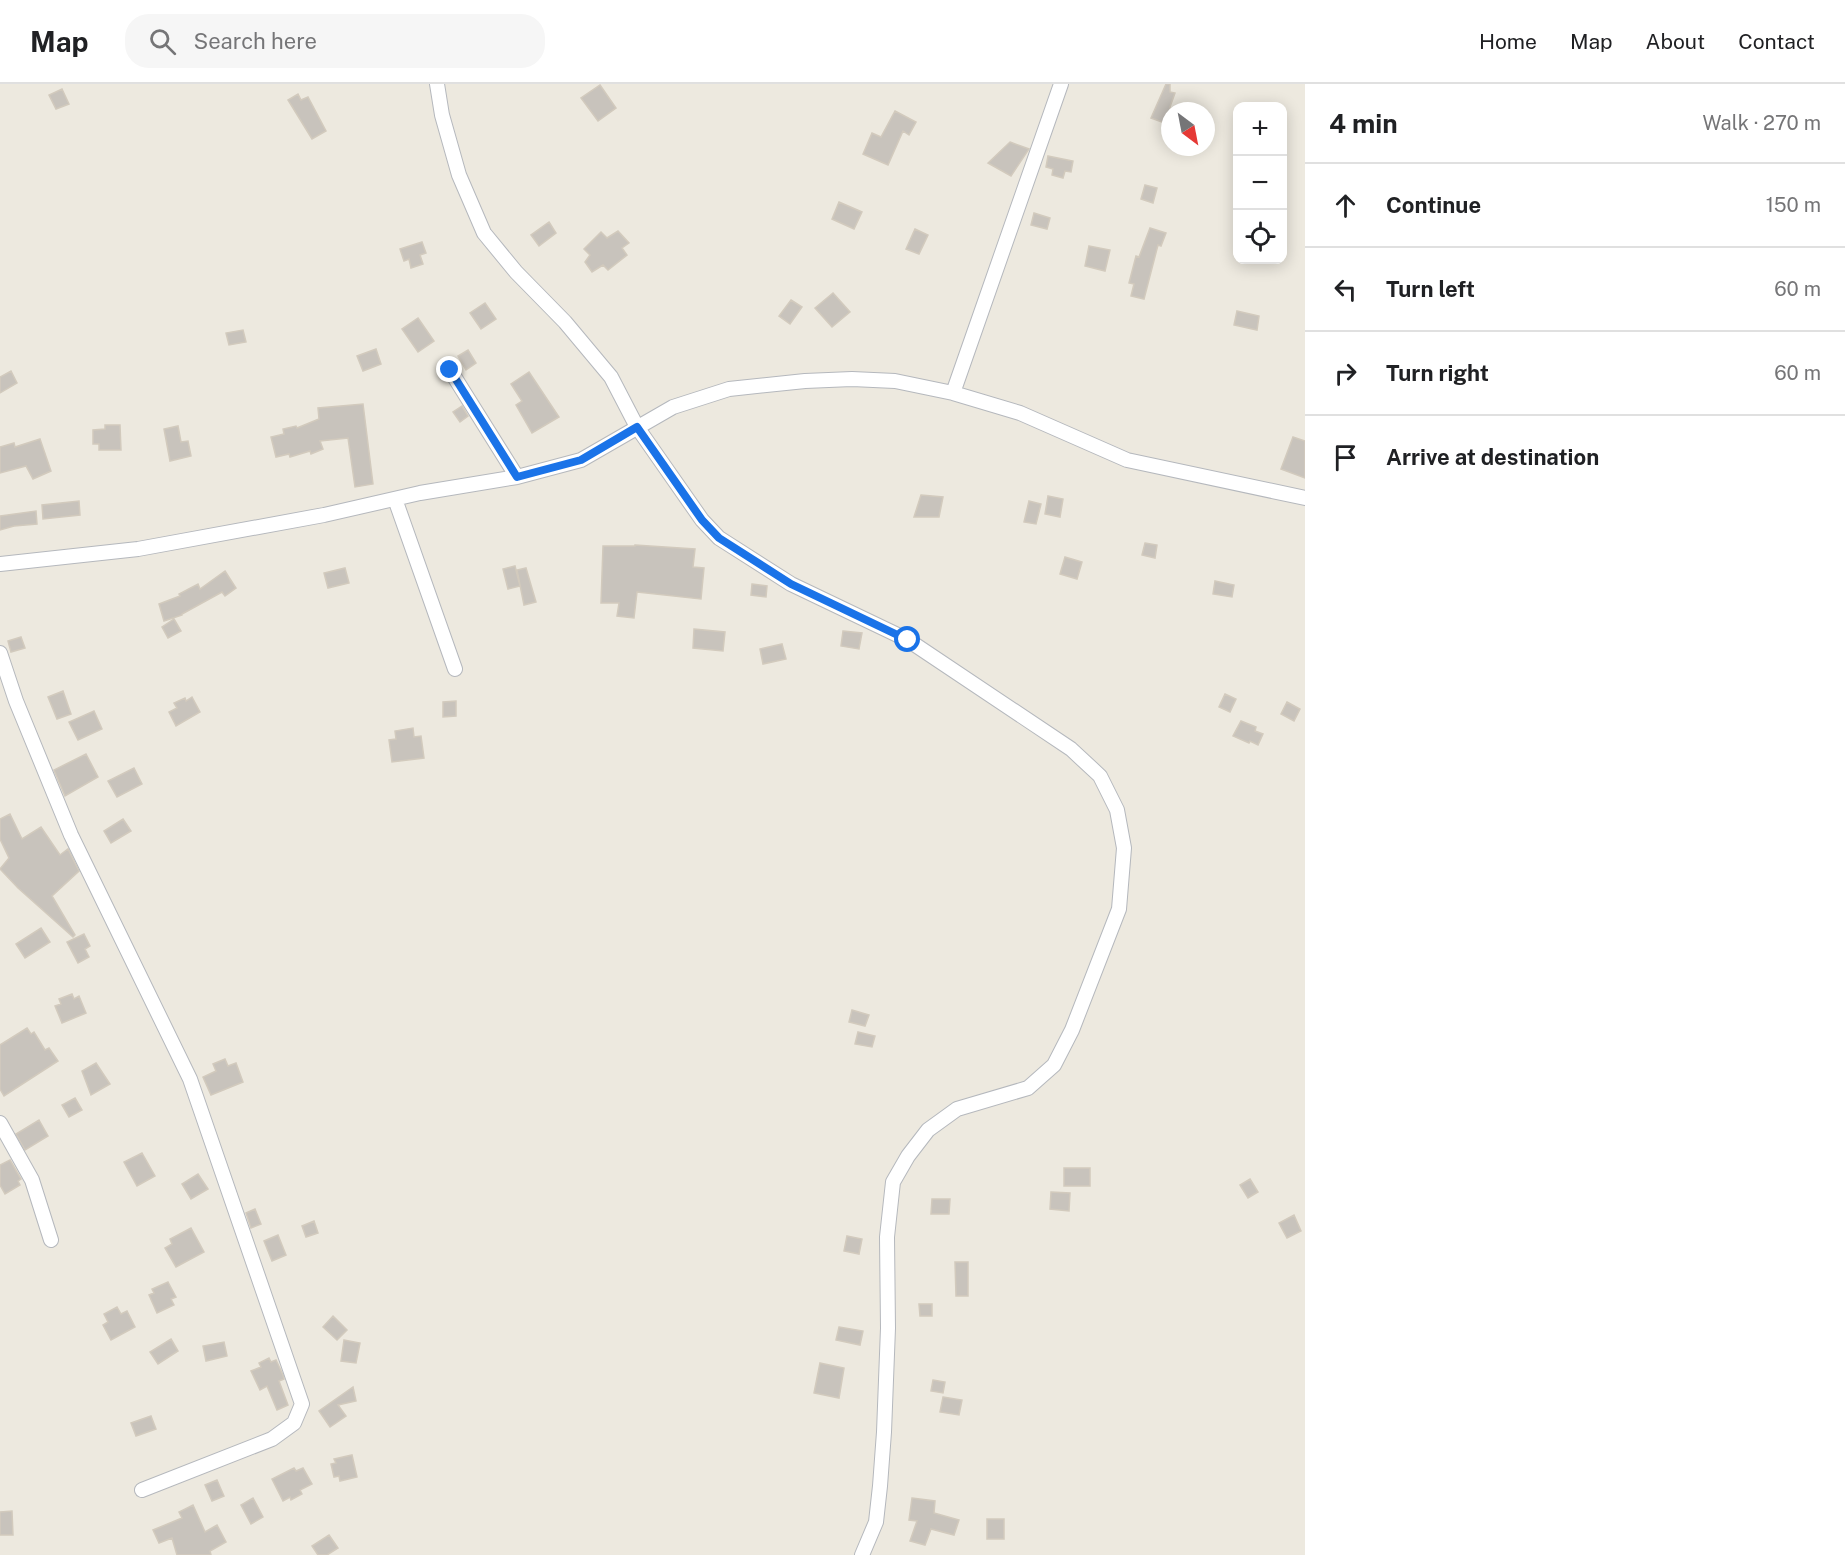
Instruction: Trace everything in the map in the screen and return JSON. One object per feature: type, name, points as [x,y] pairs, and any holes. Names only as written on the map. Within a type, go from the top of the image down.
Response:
[{"type":"street","points":[[437,84],[442,115],[459,175],[484,233],[516,272],[565,322],[611,377],[637,427],[702,520],[719,538],[791,584],[908,640],[1071,749],[1100,777],[1117,810],[1124,848],[1119,909],[1072,1030],[1054,1065],[1028,1088],[957,1109],[928,1130],[908,1156],[893,1182],[887,1237],[888,1328],[881,1475],[876,1522],[861,1555]]},
{"type":"street","points":[[953,393],[1061,84]]},
{"type":"street","points":[[450,370],[517,477]]},
{"type":"street","points":[[0,564],[138,549],[517,477],[581,460],[673,407],[729,389],[852,379],[895,381],[953,393],[1020,413],[1127,460],[1305,498]]},
{"type":"street","points":[[394,499],[455,669]]},
{"type":"street","points":[[0,653],[16,701],[71,835],[190,1079],[302,1404],[294,1423],[272,1439],[142,1490]]},
{"type":"street","points":[[0,1123],[32,1180],[51,1240]]},
{"type":"building","points":[[1166,84],[1170,84],[1170,92],[1175,93],[1172,102],[1161,102],[1161,122],[1151,118]]},
{"type":"building","points":[[600,85],[616,108],[598,121],[581,98]]},
{"type":"building","points":[[62,89],[69,104],[56,109],[49,95]]},
{"type":"building","points":[[298,94],[301,100],[308,97],[326,131],[312,139],[288,100]]},
{"type":"building","points":[[895,111],[916,122],[909,135],[903,131],[888,165],[863,154],[872,133],[881,137]]},
{"type":"building","points":[[1010,142],[1029,149],[1011,176],[988,163]]},
{"type":"building","points":[[1048,156],[1073,161],[1071,172],[1065,171],[1063,178],[1052,175],[1053,169],[1046,167]]},
{"type":"building","points":[[1145,185],[1157,188],[1153,203],[1141,199]]},
{"type":"building","points":[[839,202],[862,212],[854,229],[832,219]]},
{"type":"building","points":[[1034,213],[1050,218],[1047,229],[1031,225]]},
{"type":"building","points":[[549,222],[556,233],[539,246],[531,235]]},
{"type":"building","points":[[1150,228],[1166,233],[1161,246],[1158,245],[1144,299],[1131,296],[1134,284],[1129,283],[1136,256],[1139,257]]},
{"type":"building","points":[[915,229],[928,235],[919,254],[906,249]]},
{"type":"building","points":[[618,231],[629,243],[622,248],[627,255],[608,270],[603,265],[592,272],[585,262],[590,255],[584,249],[601,232],[607,238]]},
{"type":"building","points":[[422,242],[426,253],[420,255],[423,264],[411,268],[409,259],[404,261],[400,249]]},
{"type":"building","points":[[1089,246],[1110,250],[1105,271],[1085,266]]},
{"type":"building","points":[[833,293],[850,312],[832,327],[815,308]]},
{"type":"building","points":[[791,300],[802,307],[790,324],[779,316]]},
{"type":"building","points":[[485,303],[496,319],[481,329],[470,313]]},
{"type":"building","points":[[1237,311],[1259,316],[1257,330],[1234,325]]},
{"type":"building","points":[[418,318],[434,341],[418,352],[402,329]]},
{"type":"building","points":[[243,330],[246,342],[229,345],[226,333]]},
{"type":"building","points":[[376,349],[381,364],[363,371],[357,356]]},
{"type":"building","points":[[468,350],[476,363],[466,370],[458,356]]},
{"type":"building","points":[[11,371],[17,383],[0,393],[0,377]]},
{"type":"building","points":[[529,372],[559,417],[532,433],[516,405],[522,401],[511,384]]},
{"type":"building","points":[[363,404],[373,484],[355,487],[348,438],[320,441],[323,449],[311,454],[310,451],[290,457],[289,454],[276,457],[271,437],[284,434],[283,429],[296,426],[297,428],[319,419],[318,408]]},
{"type":"building","points":[[462,406],[468,416],[460,422],[453,412]]},
{"type":"building","points":[[105,425],[120,425],[121,450],[99,450],[99,444],[93,444],[93,430],[105,429]]},
{"type":"building","points":[[178,426],[181,442],[188,441],[191,456],[170,461],[164,429]]},
{"type":"building","points":[[1293,437],[1305,441],[1305,478],[1281,469]]},
{"type":"building","points":[[40,439],[51,471],[33,479],[26,466],[0,473],[0,447],[14,443],[15,447]]},
{"type":"building","points":[[921,495],[943,497],[939,517],[914,517]]},
{"type":"building","points":[[1048,496],[1063,499],[1060,517],[1045,514]]},
{"type":"building","points":[[79,501],[80,515],[43,519],[42,505]]},
{"type":"building","points":[[1029,501],[1041,504],[1036,524],[1024,522]]},
{"type":"building","points":[[36,511],[37,524],[0,530],[0,516]]},
{"type":"building","points":[[1145,543],[1157,545],[1155,558],[1142,555]]},
{"type":"building","points":[[635,545],[695,549],[693,567],[704,568],[701,599],[637,592],[634,618],[617,616],[619,603],[601,603],[603,546]]},
{"type":"building","points":[[1065,557],[1082,562],[1077,579],[1060,574]]},
{"type":"building","points":[[515,566],[520,586],[508,589],[503,569]]},
{"type":"building","points":[[345,568],[349,583],[328,588],[324,573]]},
{"type":"building","points":[[526,568],[536,602],[524,605],[517,570]]},
{"type":"building","points":[[225,571],[236,588],[225,596],[222,592],[182,615],[164,621],[159,604],[180,596],[179,594],[198,584],[200,589]]},
{"type":"building","points":[[1215,581],[1234,585],[1232,597],[1213,594]]},
{"type":"building","points":[[752,584],[767,586],[766,597],[751,595]]},
{"type":"building","points":[[174,619],[181,631],[168,638],[162,627]]},
{"type":"building","points":[[694,629],[725,632],[723,651],[693,648]]},
{"type":"building","points":[[843,631],[862,633],[859,649],[841,646]]},
{"type":"building","points":[[21,637],[25,648],[11,652],[8,641]]},
{"type":"building","points":[[782,644],[786,659],[763,664],[760,649]]},
{"type":"building","points":[[63,691],[71,714],[57,719],[48,697]]},
{"type":"building","points":[[1225,694],[1236,699],[1230,712],[1219,707]]},
{"type":"building","points":[[192,697],[200,712],[176,726],[169,712],[177,708],[174,703],[185,698],[186,701]]},
{"type":"building","points":[[456,701],[456,716],[443,717],[443,702]]},
{"type":"building","points":[[1287,702],[1300,709],[1294,721],[1281,714]]},
{"type":"building","points":[[94,711],[102,729],[78,740],[69,722]]},
{"type":"building","points":[[1241,721],[1256,727],[1255,731],[1263,734],[1258,745],[1233,736]]},
{"type":"building","points":[[413,728],[414,737],[421,736],[424,758],[392,762],[389,740],[396,739],[395,731]]},
{"type":"building","points":[[86,754],[98,777],[65,796],[54,770]]},
{"type":"building","points":[[134,768],[142,784],[117,797],[108,781]]},
{"type":"building","points":[[10,814],[22,839],[41,827],[60,855],[68,849],[79,871],[52,896],[75,935],[73,937],[0,869],[9,858],[0,839],[0,819]]},
{"type":"building","points":[[123,819],[131,831],[111,843],[104,831]]},
{"type":"building","points":[[41,928],[50,942],[25,958],[16,944]]},
{"type":"building","points":[[84,934],[90,946],[85,949],[89,957],[78,963],[67,942]]},
{"type":"building","points":[[72,994],[74,999],[79,996],[86,1013],[62,1023],[55,1006],[61,1004],[59,999]]},
{"type":"building","points":[[852,1010],[869,1015],[865,1026],[849,1022]]},
{"type":"building","points":[[27,1028],[31,1034],[34,1032],[45,1050],[49,1048],[58,1061],[4,1096],[0,1089],[0,1045]]},
{"type":"building","points":[[858,1032],[875,1036],[872,1047],[855,1044]]},
{"type":"building","points":[[225,1059],[228,1066],[236,1063],[243,1082],[211,1095],[203,1077],[216,1071],[213,1064]]},
{"type":"building","points":[[96,1063],[110,1084],[91,1095],[82,1071]]},
{"type":"building","points":[[75,1098],[82,1110],[69,1117],[62,1105]]},
{"type":"building","points":[[39,1120],[48,1136],[25,1150],[16,1134]]},
{"type":"building","points":[[142,1153],[155,1176],[137,1186],[124,1162]]},
{"type":"building","points":[[10,1160],[21,1179],[18,1181],[20,1185],[5,1194],[0,1185],[0,1165]]},
{"type":"building","points":[[1064,1168],[1090,1168],[1090,1186],[1064,1186]]},
{"type":"building","points":[[198,1174],[208,1189],[191,1199],[182,1184]]},
{"type":"building","points":[[1250,1179],[1258,1192],[1248,1198],[1240,1185]]},
{"type":"building","points":[[1051,1192],[1070,1193],[1069,1211],[1050,1209]]},
{"type":"building","points":[[932,1199],[950,1199],[949,1214],[931,1214]]},
{"type":"building","points":[[255,1209],[261,1224],[251,1228],[246,1213]]},
{"type":"building","points":[[1294,1215],[1301,1231],[1287,1238],[1279,1223]]},
{"type":"building","points":[[314,1221],[318,1233],[306,1237],[302,1226]]},
{"type":"building","points":[[191,1228],[204,1252],[176,1267],[165,1248],[172,1244],[170,1239]]},
{"type":"building","points":[[278,1235],[286,1255],[272,1261],[264,1241]]},
{"type":"building","points":[[847,1236],[862,1239],[859,1254],[844,1251]]},
{"type":"building","points":[[955,1262],[968,1262],[968,1296],[956,1296]]},
{"type":"building","points":[[168,1282],[176,1297],[171,1299],[174,1305],[157,1313],[149,1295],[154,1293],[152,1289]]},
{"type":"building","points":[[919,1304],[932,1304],[932,1316],[920,1316]]},
{"type":"building","points":[[117,1307],[121,1314],[127,1311],[135,1327],[111,1340],[103,1325],[108,1322],[104,1314]]},
{"type":"building","points":[[333,1316],[347,1330],[337,1340],[323,1327]]},
{"type":"building","points":[[839,1327],[863,1331],[860,1345],[836,1340]]},
{"type":"building","points":[[171,1339],[178,1351],[158,1364],[150,1352]]},
{"type":"building","points":[[344,1340],[360,1343],[356,1363],[341,1361]]},
{"type":"building","points":[[224,1342],[227,1356],[206,1361],[203,1346]]},
{"type":"building","points":[[269,1358],[271,1362],[276,1360],[283,1375],[284,1379],[279,1381],[288,1405],[277,1410],[267,1386],[260,1390],[251,1371],[261,1367],[259,1363]]},
{"type":"building","points":[[820,1363],[844,1368],[839,1398],[814,1393]]},
{"type":"building","points":[[933,1380],[945,1382],[943,1393],[931,1391]]},
{"type":"building","points":[[353,1387],[356,1401],[338,1405],[346,1416],[330,1427],[319,1411]]},
{"type":"building","points":[[943,1397],[962,1400],[959,1415],[940,1412]]},
{"type":"building","points":[[151,1416],[156,1429],[136,1436],[131,1423]]},
{"type":"building","points":[[352,1455],[357,1477],[340,1481],[339,1476],[334,1477],[331,1464],[336,1463],[334,1459]]},
{"type":"building","points":[[294,1468],[296,1471],[303,1468],[312,1484],[300,1490],[302,1494],[291,1500],[290,1497],[283,1501],[272,1479]]},
{"type":"building","points":[[217,1480],[224,1496],[212,1501],[205,1485]]},
{"type":"building","points":[[253,1498],[263,1517],[251,1524],[241,1505]]},
{"type":"building","points":[[912,1498],[935,1501],[934,1513],[959,1520],[954,1535],[931,1529],[925,1545],[910,1541],[917,1521],[909,1520]]},
{"type":"building","points":[[193,1505],[205,1532],[217,1525],[226,1542],[210,1551],[211,1555],[177,1555],[172,1538],[159,1543],[153,1530],[182,1518],[179,1512]]},
{"type":"building","points":[[12,1511],[13,1535],[0,1535],[0,1512]]},
{"type":"building","points":[[987,1519],[1004,1519],[1004,1539],[987,1539]]},
{"type":"building","points":[[329,1535],[338,1548],[327,1555],[318,1555],[312,1546]]},
{"type":"route","points":[[450,370],[517,477],[581,460],[637,427],[702,520],[719,538],[791,584],[908,640]]}]
